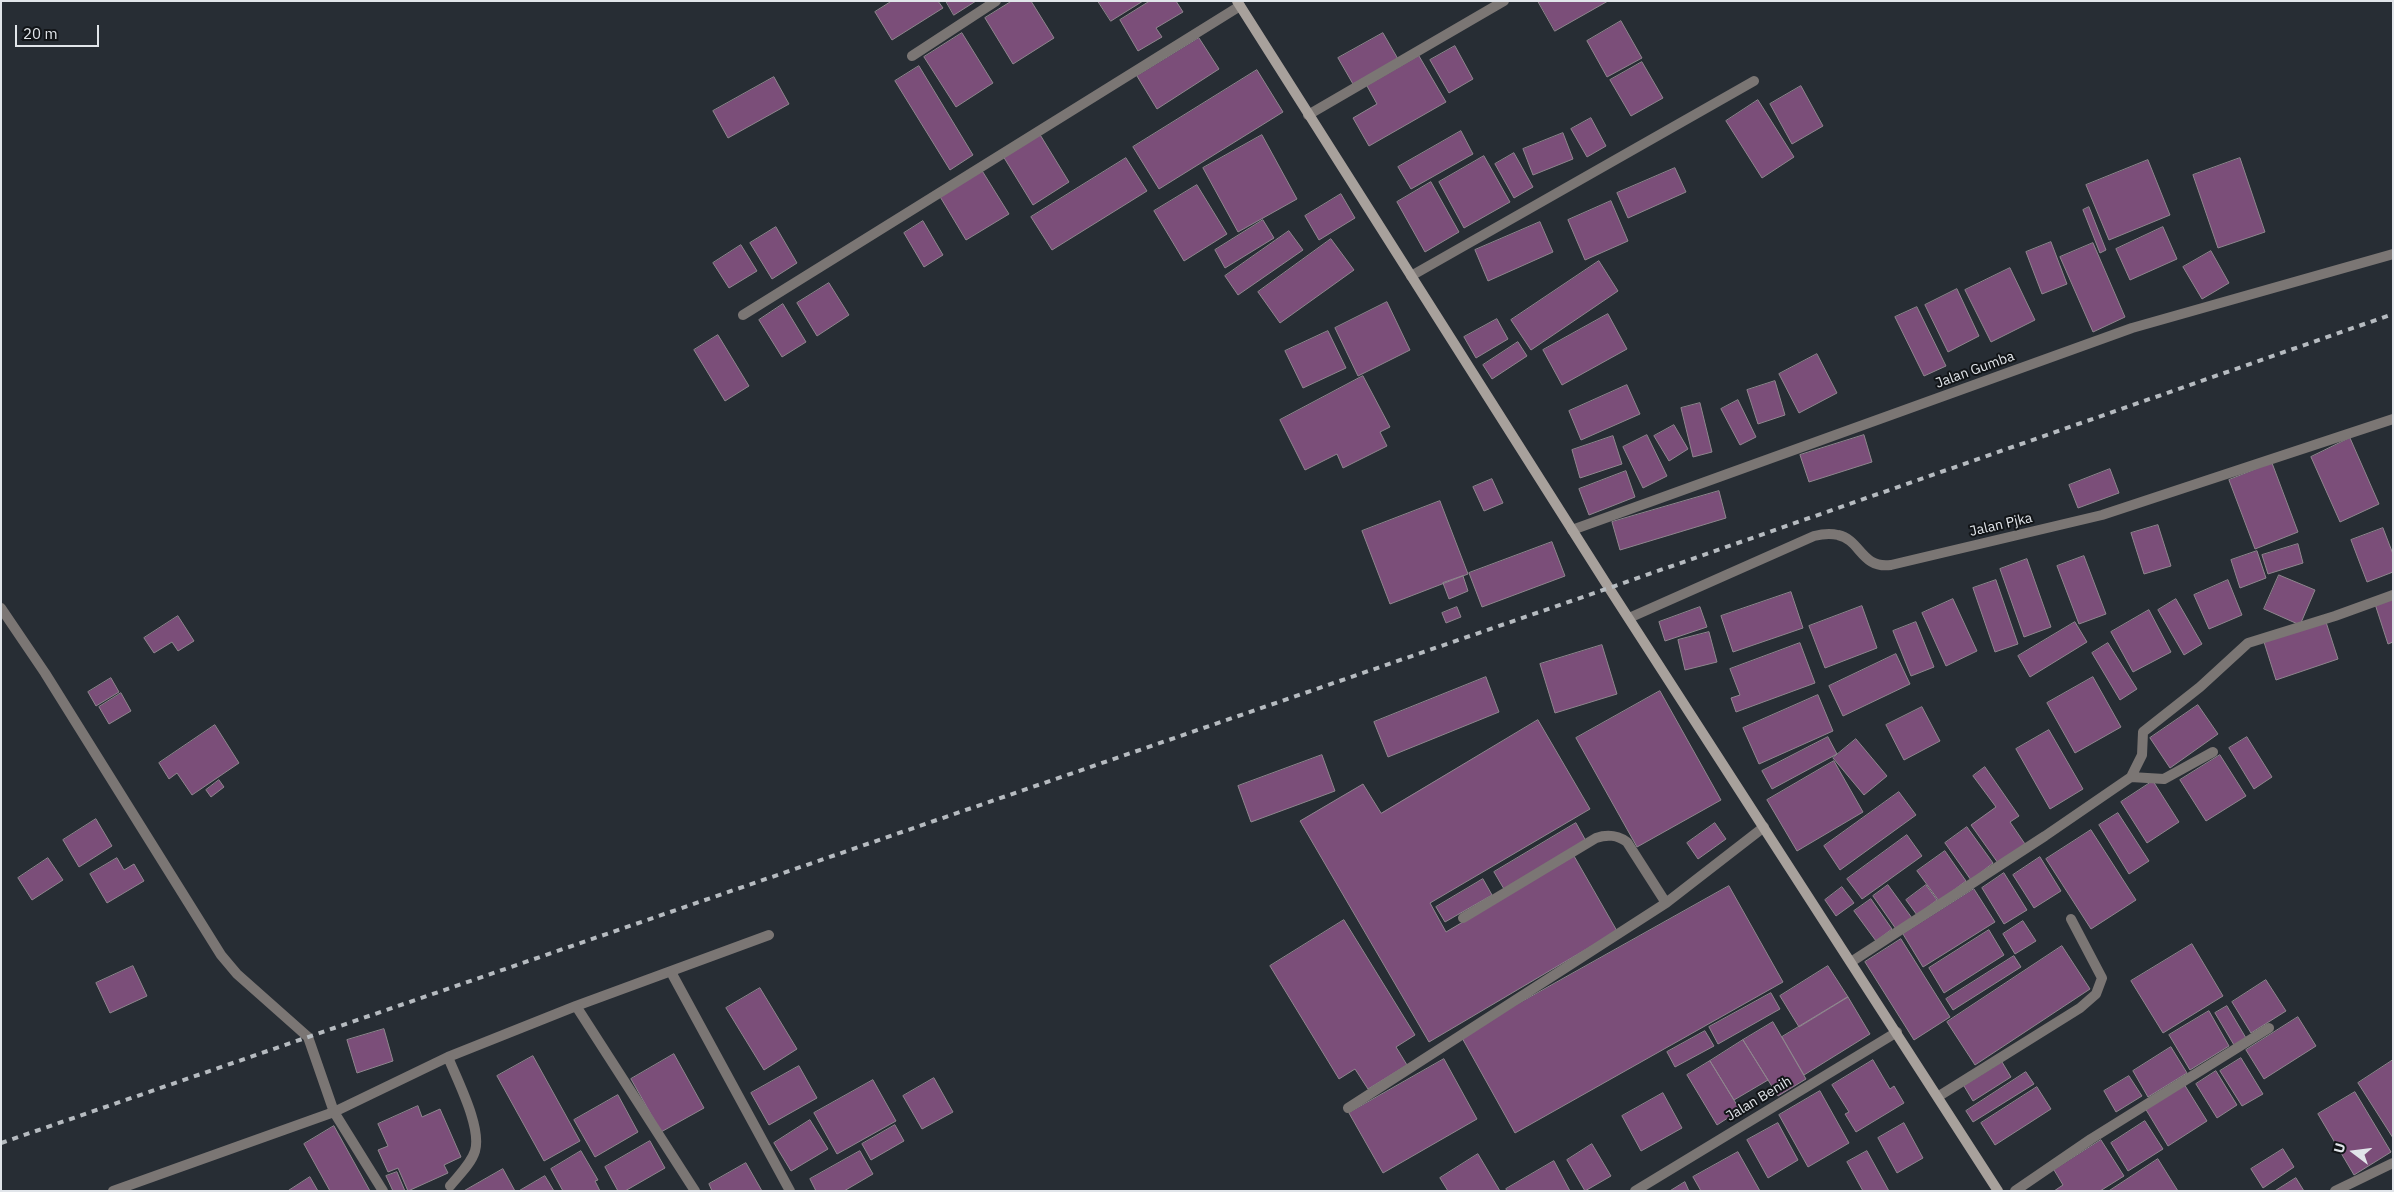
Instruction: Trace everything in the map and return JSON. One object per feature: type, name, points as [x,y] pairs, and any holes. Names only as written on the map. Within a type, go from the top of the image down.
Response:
[{"type":"street","points":[[912,56],[996,1]]},
{"type":"street","points":[[1308,114],[1504,1]]},
{"type":"street","points":[[743,315],[1239,4],[1572,530],[1939,1096],[1998,1191]]},
{"type":"street","points":[[1411,276],[1754,81]]},
{"type":"street","name":"Jalan Gumba","points":[[1572,530],[2132,328],[2393,254]]},
{"type":"street","name":"Jalan Pjka","points":[[1629,618],[1814,536],[1840,535],[1850,541],[1868,560],[1883,566],[1891,565],[2102,515],[2393,419]]},
{"type":"street","points":[[1851,962],[2045,836],[2131,777],[2142,755],[2144,732],[2200,687],[2248,644],[2393,595]]},
{"type":"street","points":[[1,608],[45,673],[221,955],[238,974],[308,1037],[334,1112],[383,1191]]},
{"type":"street","points":[[2131,777],[2164,779],[2213,752]]},
{"type":"street","points":[[1348,1108],[1666,904],[1764,827]]},
{"type":"street","points":[[1463,918],[1596,838],[1605,835],[1620,837],[1627,842],[1666,904]]},
{"type":"street","points":[[1939,1096],[2080,1008],[2096,994],[2102,978],[2096,961],[2071,919]]},
{"type":"street","points":[[113,1191],[334,1112],[448,1057],[576,1006],[769,935]]},
{"type":"street","points":[[670,972],[790,1191]]},
{"type":"street","points":[[576,1006],[695,1191]]},
{"type":"street","points":[[2015,1191],[2091,1138],[2269,1028]]},
{"type":"street","name":"Jalan Benih","points":[[1636,1191],[1896,1032]]},
{"type":"street","points":[[448,1057],[476,1133],[476,1149],[470,1163],[449,1189]]},
{"type":"street","points":[[2335,1191],[2393,1164]]},
{"type":"building","points":[[892,1],[938,1],[943,8],[892,40],[875,12]]},
{"type":"building","points":[[946,1],[976,1],[954,15]]},
{"type":"building","points":[[1012,1],[1031,1],[1054,38],[1013,64],[985,18]]},
{"type":"building","points":[[1098,1],[1143,1],[1111,21]]},
{"type":"building","points":[[1150,1],[1176,1],[1183,12],[1156,28],[1162,37],[1138,51],[1120,20]]},
{"type":"building","points":[[1538,1],[1608,1],[1555,31]]},
{"type":"building","points":[[1621,21],[1642,58],[1607,77],[1587,41]]},
{"type":"building","points":[[962,33],[993,83],[956,107],[924,57]]},
{"type":"building","points":[[1383,33],[1398,59],[1353,84],[1338,58]]},
{"type":"building","points":[[1199,38],[1219,69],[1157,109],[1137,76]]},
{"type":"building","points":[[1455,46],[1473,79],[1449,93],[1430,60]]},
{"type":"building","points":[[1419,56],[1446,102],[1369,146],[1353,118],[1377,104],[1367,86]]},
{"type":"building","points":[[1642,62],[1663,98],[1631,116],[1610,80]]},
{"type":"building","points":[[919,66],[973,155],[950,170],[895,81]]},
{"type":"building","points":[[1257,70],[1283,112],[1159,189],[1133,147]]},
{"type":"building","points":[[774,77],[789,104],[728,138],[713,111]]},
{"type":"building","points":[[1801,86],[1823,126],[1792,144],[1770,104]]},
{"type":"building","points":[[1758,100],[1794,157],[1762,178],[1726,121]]},
{"type":"building","points":[[1591,118],[1606,146],[1587,157],[1571,129]]},
{"type":"building","points":[[1461,131],[1473,154],[1411,189],[1398,167]]},
{"type":"building","points":[[1039,133],[1069,182],[1033,205],[1003,156]]},
{"type":"building","points":[[1563,133],[1573,159],[1533,175],[1523,149]]},
{"type":"building","points":[[1262,135],[1297,199],[1238,232],[1203,168]]},
{"type":"building","points":[[1514,153],[1533,187],[1514,198],[1495,164]]},
{"type":"building","points":[[1484,156],[1510,202],[1464,228],[1439,182]]},
{"type":"building","points":[[1126,158],[1147,191],[1052,250],[1031,217]]},
{"type":"building","points":[[2240,158],[2265,232],[2218,248],[2193,175]]},
{"type":"building","points":[[2148,160],[2170,215],[2109,240],[2086,185]]},
{"type":"building","points":[[1675,168],[1686,192],[1628,218],[1617,193]]},
{"type":"building","points":[[981,169],[1009,214],[966,240],[939,195]]},
{"type":"building","points":[[1431,182],[1459,232],[1425,252],[1397,202]]},
{"type":"building","points":[[1197,185],[1227,234],[1184,261],[1154,211]]},
{"type":"building","points":[[1341,194],[1355,218],[1319,240],[1305,216]]},
{"type":"building","points":[[1611,201],[1628,241],[1585,260],[1568,220]]},
{"type":"building","points":[[2089,207],[2106,250],[2100,253],[2083,210]]},
{"type":"building","points":[[1263,220],[1274,238],[1225,268],[1215,250]]},
{"type":"building","points":[[923,221],[943,255],[924,267],[904,233]]},
{"type":"building","points":[[1540,222],[1553,252],[1488,281],[1475,250]]},
{"type":"building","points":[[776,227],[797,263],[772,279],[750,243]]},
{"type":"building","points":[[2163,227],[2177,259],[2130,280],[2116,249]]},
{"type":"building","points":[[1289,231],[1303,250],[1238,295],[1225,276]]},
{"type":"building","points":[[1331,239],[1354,270],[1280,323],[1258,292]]},
{"type":"building","points":[[2051,242],[2067,284],[2042,294],[2026,252]]},
{"type":"building","points":[[2093,243],[2125,317],[2093,332],[2060,257]]},
{"type":"building","points":[[741,245],[757,271],[729,288],[713,263]]},
{"type":"building","points":[[2211,251],[2229,283],[2202,299],[2183,267]]},
{"type":"building","points":[[1599,261],[1618,291],[1531,350],[1511,320]]},
{"type":"building","points":[[2010,268],[2035,320],[1991,342],[1965,290]]},
{"type":"building","points":[[829,283],[849,315],[817,336],[797,303]]},
{"type":"building","points":[[1957,289],[1979,336],[1948,352],[1925,305]]},
{"type":"building","points":[[1387,302],[1410,350],[1358,376],[1335,328]]},
{"type":"building","points":[[783,304],[806,342],[782,357],[759,320]]},
{"type":"building","points":[[1917,307],[1946,366],[1924,376],[1895,317]]},
{"type":"building","points":[[1608,314],[1627,349],[1562,385],[1543,350]]},
{"type":"building","points":[[1497,319],[1508,339],[1476,358],[1464,337]]},
{"type":"building","points":[[1328,331],[1346,368],[1303,388],[1285,351]]},
{"type":"building","points":[[718,335],[749,386],[725,401],[694,350]]},
{"type":"building","points":[[1518,342],[1527,356],[1492,379],[1483,365]]},
{"type":"building","points":[[1817,354],[1837,393],[1799,413],[1779,374]]},
{"type":"building","points":[[1363,376],[1390,427],[1380,432],[1387,446],[1343,468],[1337,454],[1305,470],[1280,420]]},
{"type":"building","points":[[1775,381],[1785,415],[1758,424],[1747,390]]},
{"type":"building","points":[[1627,385],[1640,414],[1581,440],[1569,411]]},
{"type":"building","points":[[1738,400],[1756,437],[1740,445],[1721,409]]},
{"type":"building","points":[[1700,403],[1712,452],[1693,457],[1681,408]]},
{"type":"building","points":[[1674,425],[1688,449],[1669,461],[1654,436]]},
{"type":"building","points":[[1647,435],[1667,476],[1643,488],[1623,447]]},
{"type":"building","points":[[1864,435],[1872,462],[1809,482],[1800,455]]},
{"type":"building","points":[[1613,436],[1622,464],[1580,478],[1572,450]]},
{"type":"building","points":[[2350,438],[2379,504],[2340,522],[2311,457]]},
{"type":"building","points":[[2272,463],[2298,532],[2255,549],[2229,480]]},
{"type":"building","points":[[2110,469],[2119,493],[2078,508],[2069,485]]},
{"type":"building","points":[[1626,471],[1635,497],[1589,515],[1579,489]]},
{"type":"building","points":[[1492,479],[1503,503],[1484,511],[1473,487]]},
{"type":"building","points":[[1719,491],[1726,518],[1620,550],[1612,522]]},
{"type":"building","points":[[1440,501],[1468,574],[1390,604],[1362,531]]},
{"type":"building","points":[[2158,525],[2171,566],[2144,574],[2131,533]]},
{"type":"building","points":[[2383,528],[2393,554],[2393,572],[2367,582],[2351,540]]},
{"type":"building","points":[[1552,542],[1565,576],[1482,607],[1469,573]]},
{"type":"building","points":[[2298,544],[2303,563],[2268,574],[2262,555]]},
{"type":"building","points":[[2257,551],[2266,578],[2240,588],[2231,560]]},
{"type":"building","points":[[2084,556],[2106,614],[2079,624],[2057,566]]},
{"type":"building","points":[[2027,559],[2051,627],[2024,637],[2000,569]]},
{"type":"building","points":[[2279,575],[2315,590],[2300,625],[2264,609]]},
{"type":"building","points":[[1463,576],[1468,591],[1449,599],[1443,583]]},
{"type":"building","points":[[1996,580],[2018,644],[1995,652],[1973,588]]},
{"type":"building","points":[[2228,580],[2242,615],[2209,629],[2194,595]]},
{"type":"building","points":[[1791,592],[1803,628],[1733,652],[1721,616]]},
{"type":"building","points":[[2393,598],[2393,642],[2388,644],[2375,604]]},
{"type":"building","points":[[1953,599],[1977,651],[1946,666],[1922,613]]},
{"type":"building","points":[[2176,599],[2202,644],[2184,655],[2158,610]]},
{"type":"building","points":[[1862,606],[1877,648],[1825,668],[1809,626]]},
{"type":"building","points":[[1457,607],[1461,617],[1446,623],[1442,613]]},
{"type":"building","points":[[1700,607],[1707,627],[1665,641],[1659,622]]},
{"type":"building","points":[[2149,610],[2171,652],[2133,672],[2111,632]]},
{"type":"building","points":[[178,616],[194,641],[178,651],[172,642],[154,653],[144,638]]},
{"type":"building","points":[[1916,622],[1934,667],[1911,676],[1893,631]]},
{"type":"building","points":[[2075,622],[2087,642],[2030,677],[2018,656]]},
{"type":"building","points":[[2326,622],[2338,659],[2276,680],[2264,642]]},
{"type":"building","points":[[1709,632],[1717,662],[1685,670],[1678,640]]},
{"type":"building","points":[[1800,643],[1815,683],[1736,712],[1731,698],[1740,695],[1730,669]]},
{"type":"building","points":[[2108,643],[2137,689],[2120,700],[2092,653]]},
{"type":"building","points":[[1602,645],[1617,694],[1555,713],[1540,664]]},
{"type":"building","points":[[1896,654],[1910,684],[1843,716],[1829,686]]},
{"type":"building","points":[[1486,677],[1499,712],[1388,757],[1374,722]]},
{"type":"building","points":[[2093,677],[2121,727],[2075,753],[2047,703]]},
{"type":"building","points":[[111,678],[119,692],[96,706],[88,692]]},
{"type":"building","points":[[1660,691],[1721,800],[1637,847],[1576,738]]},
{"type":"building","points":[[121,693],[131,711],[109,724],[99,707]]},
{"type":"building","points":[[1818,695],[1833,731],[1759,764],[1743,728]]},
{"type":"building","points":[[2198,705],[2218,734],[2170,768],[2150,738]]},
{"type":"building","points":[[1922,707],[1940,741],[1904,760],[1886,725]]},
{"type":"building","points":[[1538,720],[1590,809],[1430,903],[1446,932],[1574,856],[1617,931],[1429,1042],[1300,821],[1363,784],[1381,813]]},
{"type":"building","points":[[215,725],[239,763],[192,795],[177,773],[169,779],[159,763]]},
{"type":"building","points":[[2049,730],[2083,789],[2050,809],[2016,749]]},
{"type":"building","points":[[1828,737],[1837,754],[1772,789],[1762,771]]},
{"type":"building","points":[[2247,737],[2272,777],[2254,789],[2229,748]]},
{"type":"building","points":[[1856,739],[1887,776],[1864,795],[1833,758]]},
{"type":"building","points":[[1322,755],[1335,791],[1251,822],[1238,786]]},
{"type":"building","points":[[2220,755],[2246,796],[2206,821],[2180,780]]},
{"type":"building","points":[[1834,761],[1863,812],[1797,851],[1767,800]]},
{"type":"building","points":[[1985,767],[2019,816],[2010,822],[2025,844],[1998,863],[1971,825],[1996,807],[1973,776]]},
{"type":"building","points":[[219,780],[224,787],[211,797],[206,790]]},
{"type":"building","points":[[2153,781],[2179,822],[2147,843],[2121,802]]},
{"type":"building","points":[[1899,792],[1916,815],[1840,870],[1824,846]]},
{"type":"building","points":[[2118,813],[2149,861],[2129,874],[2099,825]]},
{"type":"building","points":[[96,819],[112,846],[79,867],[63,840]]},
{"type":"building","points":[[1576,823],[1586,841],[1504,889],[1494,872]]},
{"type":"building","points":[[1715,823],[1726,839],[1698,859],[1687,843]]},
{"type":"building","points":[[1967,827],[1993,863],[1971,880],[1945,843]]},
{"type":"building","points":[[2091,830],[2136,900],[2091,929],[2046,859]]},
{"type":"building","points":[[1907,835],[1922,856],[1862,899],[1847,879]]},
{"type":"building","points":[[1945,851],[1966,881],[1939,901],[1917,871]]},
{"type":"building","points":[[2040,857],[2061,891],[2034,908],[2013,875]]},
{"type":"building","points":[[48,858],[63,880],[32,900],[18,878]]},
{"type":"building","points":[[117,858],[124,870],[134,864],[144,881],[107,903],[90,874]]},
{"type":"building","points":[[2004,873],[2027,910],[2004,924],[1982,888]]},
{"type":"building","points":[[1483,879],[1492,895],[1445,922],[1436,907]]},
{"type":"building","points":[[1888,885],[1912,918],[1896,929],[1873,896]]},
{"type":"building","points":[[1926,885],[1937,900],[1917,915],[1906,900]]},
{"type":"building","points":[[1729,886],[1783,982],[1515,1133],[1461,1036]]},
{"type":"building","points":[[1842,887],[1854,903],[1836,916],[1825,900]]},
{"type":"building","points":[[1974,889],[1995,922],[1923,967],[1903,934]]},
{"type":"building","points":[[1871,899],[1892,929],[1876,941],[1854,911]]},
{"type":"building","points":[[1344,920],[1415,1035],[1396,1047],[1407,1065],[1368,1089],[1355,1069],[1339,1079],[1270,966]]},
{"type":"building","points":[[2023,921],[2036,941],[2015,954],[2003,934]]},
{"type":"building","points":[[1989,930],[2004,955],[1944,993],[1929,968]]},
{"type":"building","points":[[1901,939],[1950,1017],[1914,1040],[1865,962]]},
{"type":"building","points":[[2192,944],[2223,996],[2163,1033],[2131,981]]},
{"type":"building","points":[[2062,946],[2090,989],[1975,1065],[1947,1022]]},
{"type":"building","points":[[2014,956],[2021,967],[1953,1010],[1946,999]]},
{"type":"building","points":[[133,966],[147,996],[110,1013],[96,983]]},
{"type":"building","points":[[1828,966],[1848,997],[1799,1027],[1780,996]]},
{"type":"building","points":[[2266,980],[2286,1011],[2251,1033],[2232,1002]]},
{"type":"building","points":[[760,988],[797,1049],[764,1070],[726,1008]]},
{"type":"building","points":[[1771,993],[1780,1009],[1718,1044],[1709,1027]]},
{"type":"building","points":[[1848,997],[1870,1034],[1804,1075],[1782,1037]]},
{"type":"building","points":[[2227,1006],[2246,1038],[2234,1045],[2215,1013]]},
{"type":"building","points":[[2209,1011],[2229,1046],[2190,1070],[2169,1035]]},
{"type":"building","points":[[2298,1017],[2316,1046],[2264,1079],[2246,1050]]},
{"type":"building","points":[[1773,1022],[1806,1079],[1778,1096],[1743,1040]]},
{"type":"building","points":[[384,1029],[393,1061],[357,1073],[347,1040]]},
{"type":"building","points":[[1705,1031],[1714,1046],[1675,1067],[1667,1052]]},
{"type":"building","points":[[1743,1040],[1768,1080],[1734,1100],[1710,1061]]},
{"type":"building","points":[[2171,1047],[2187,1073],[2148,1097],[2133,1071]]},
{"type":"building","points":[[674,1054],[704,1108],[661,1132],[631,1079]]},
{"type":"building","points":[[533,1056],[580,1141],[544,1161],[497,1076]]},
{"type":"building","points":[[2241,1058],[2263,1094],[2242,1106],[2220,1071]]},
{"type":"building","points":[[1444,1059],[1477,1119],[1383,1173],[1349,1113]]},
{"type":"building","points":[[1873,1060],[1890,1089],[1894,1086],[1904,1103],[1856,1132],[1845,1114],[1849,1112],[1832,1085]]},
{"type":"building","points":[[2393,1060],[2393,1138],[2358,1083]]},
{"type":"building","points":[[1710,1061],[1740,1110],[1717,1125],[1687,1075]]},
{"type":"building","points":[[2002,1062],[2011,1077],[1973,1101],[1964,1086]]},
{"type":"building","points":[[799,1066],[817,1098],[769,1125],[751,1093]]},
{"type":"building","points":[[2216,1071],[2237,1105],[2217,1118],[2196,1084]]},
{"type":"building","points":[[2026,1072],[2034,1084],[1973,1122],[1966,1111]]},
{"type":"building","points":[[2129,1076],[2142,1096],[2116,1112],[2104,1091]]},
{"type":"building","points":[[934,1078],[953,1112],[922,1129],[903,1096]]},
{"type":"building","points":[[873,1080],[896,1121],[837,1154],[814,1113]]},
{"type":"building","points":[[2184,1084],[2207,1121],[2168,1146],[2145,1108]]},
{"type":"building","points":[[2037,1087],[2051,1109],[1995,1145],[1981,1123]]},
{"type":"building","points":[[1820,1091],[1849,1143],[1808,1167],[1779,1115]]},
{"type":"building","points":[[2355,1092],[2391,1152],[2354,1175],[2318,1114]]},
{"type":"building","points":[[1663,1093],[1682,1128],[1641,1151],[1622,1116]]},
{"type":"building","points":[[618,1095],[638,1132],[595,1157],[574,1120]]},
{"type":"building","points":[[418,1106],[422,1117],[440,1109],[461,1157],[444,1165],[448,1173],[408,1191],[398,1168],[388,1172],[378,1150],[388,1146],[378,1124]]},
{"type":"building","points":[[810,1120],[828,1149],[791,1171],[774,1143]]},
{"type":"building","points":[[2145,1121],[2163,1149],[2128,1171],[2111,1143]]},
{"type":"building","points":[[1778,1123],[1798,1160],[1768,1178],[1747,1140]]},
{"type":"building","points":[[1904,1123],[1923,1158],[1897,1173],[1878,1138]]},
{"type":"building","points":[[895,1125],[904,1141],[871,1160],[862,1144]]},
{"type":"building","points":[[334,1126],[370,1191],[330,1191],[304,1144]]},
{"type":"building","points":[[2101,1140],[2124,1176],[2100,1191],[2054,1191],[2063,1185],[2054,1170]]},
{"type":"building","points":[[650,1141],[665,1168],[625,1191],[618,1191],[605,1167]]},
{"type":"building","points":[[1592,1144],[1611,1176],[1585,1191],[1567,1160]]},
{"type":"building","points":[[2283,1149],[2294,1167],[2263,1188],[2251,1169]]},
{"type":"building","points":[[581,1151],[598,1180],[595,1181],[600,1191],[563,1191],[551,1169]]},
{"type":"building","points":[[860,1151],[873,1174],[844,1191],[816,1191],[810,1179]]},
{"type":"building","points":[[1867,1151],[1889,1191],[1863,1191],[1847,1162]]},
{"type":"building","points":[[1738,1152],[1760,1191],[1701,1191],[1693,1177]]},
{"type":"building","points":[[1478,1154],[1500,1191],[1448,1191],[1440,1178]]},
{"type":"building","points":[[2158,1159],[2178,1191],[2109,1191]]},
{"type":"building","points":[[1554,1161],[1570,1191],[1507,1191],[1506,1189]]},
{"type":"building","points":[[746,1163],[762,1191],[712,1191],[709,1184]]},
{"type":"building","points":[[503,1169],[515,1191],[464,1191]]},
{"type":"building","points":[[397,1172],[405,1191],[393,1191],[386,1176]]},
{"type":"building","points":[[545,1176],[554,1191],[519,1191]]},
{"type":"building","points":[[310,1177],[318,1191],[288,1191]]},
{"type":"building","points":[[2296,1178],[2304,1191],[2275,1191]]},
{"type":"building","points":[[1685,1182],[1689,1191],[1670,1191]]},
{"type":"railway","points":[[1,1143],[1609,588],[2393,314]]}]
